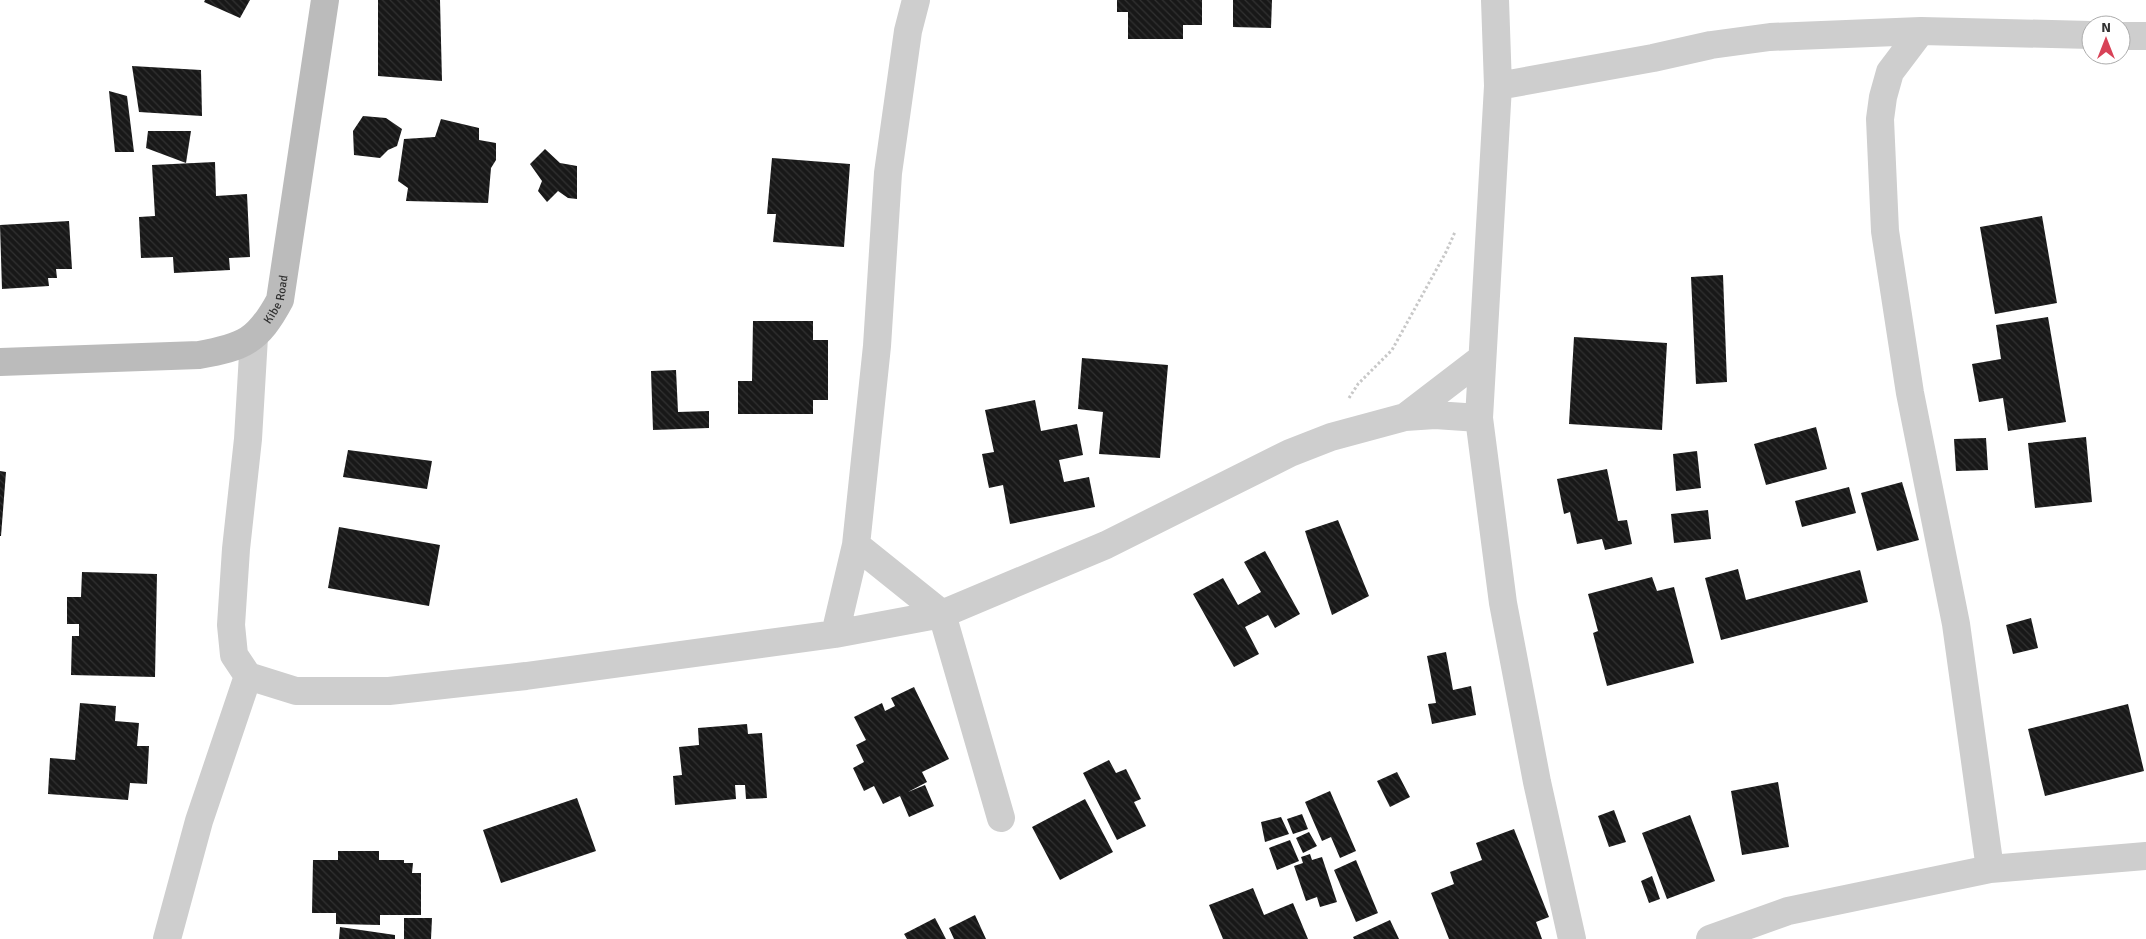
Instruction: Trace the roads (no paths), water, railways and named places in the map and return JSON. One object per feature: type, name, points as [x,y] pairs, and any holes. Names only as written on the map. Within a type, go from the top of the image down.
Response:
[{"type":"street","name":"Kibe Road","points":[[0,362],[199,355],[228,350],[254,337],[268,323],[280,300],[325,0]]},
{"type":"street","points":[[835,634],[856,545],[877,346],[888,173],[908,32],[916,0]]},
{"type":"street","points":[[1495,0],[1498,86],[1479,418],[1504,603],[1538,782],[1572,939]]},
{"type":"street","points":[[1498,86],[1653,58],[1711,45],[1770,38],[1921,31],[2081,35]]},
{"type":"street","points":[[1921,31],[1890,72],[1883,97],[1880,120],[1885,232],[1910,393],[1956,624],[1990,869]]},
{"type":"street","points":[[2131,36],[2146,36]]},
{"type":"street","points":[[254,337],[248,439],[236,549],[231,625],[234,656],[248,676],[296,691],[389,691],[526,676],[835,634],[942,614],[1106,545],[1290,453],[1331,438],[1405,416],[1435,415],[1479,418]]},
{"type":"street","points":[[1405,416],[1482,358]]},
{"type":"street","points":[[856,545],[942,614],[1001,818]]},
{"type":"street","points":[[167,939],[199,821],[248,676]]},
{"type":"street","points":[[1710,939],[1788,910],[1990,869],[2146,856]]}]
